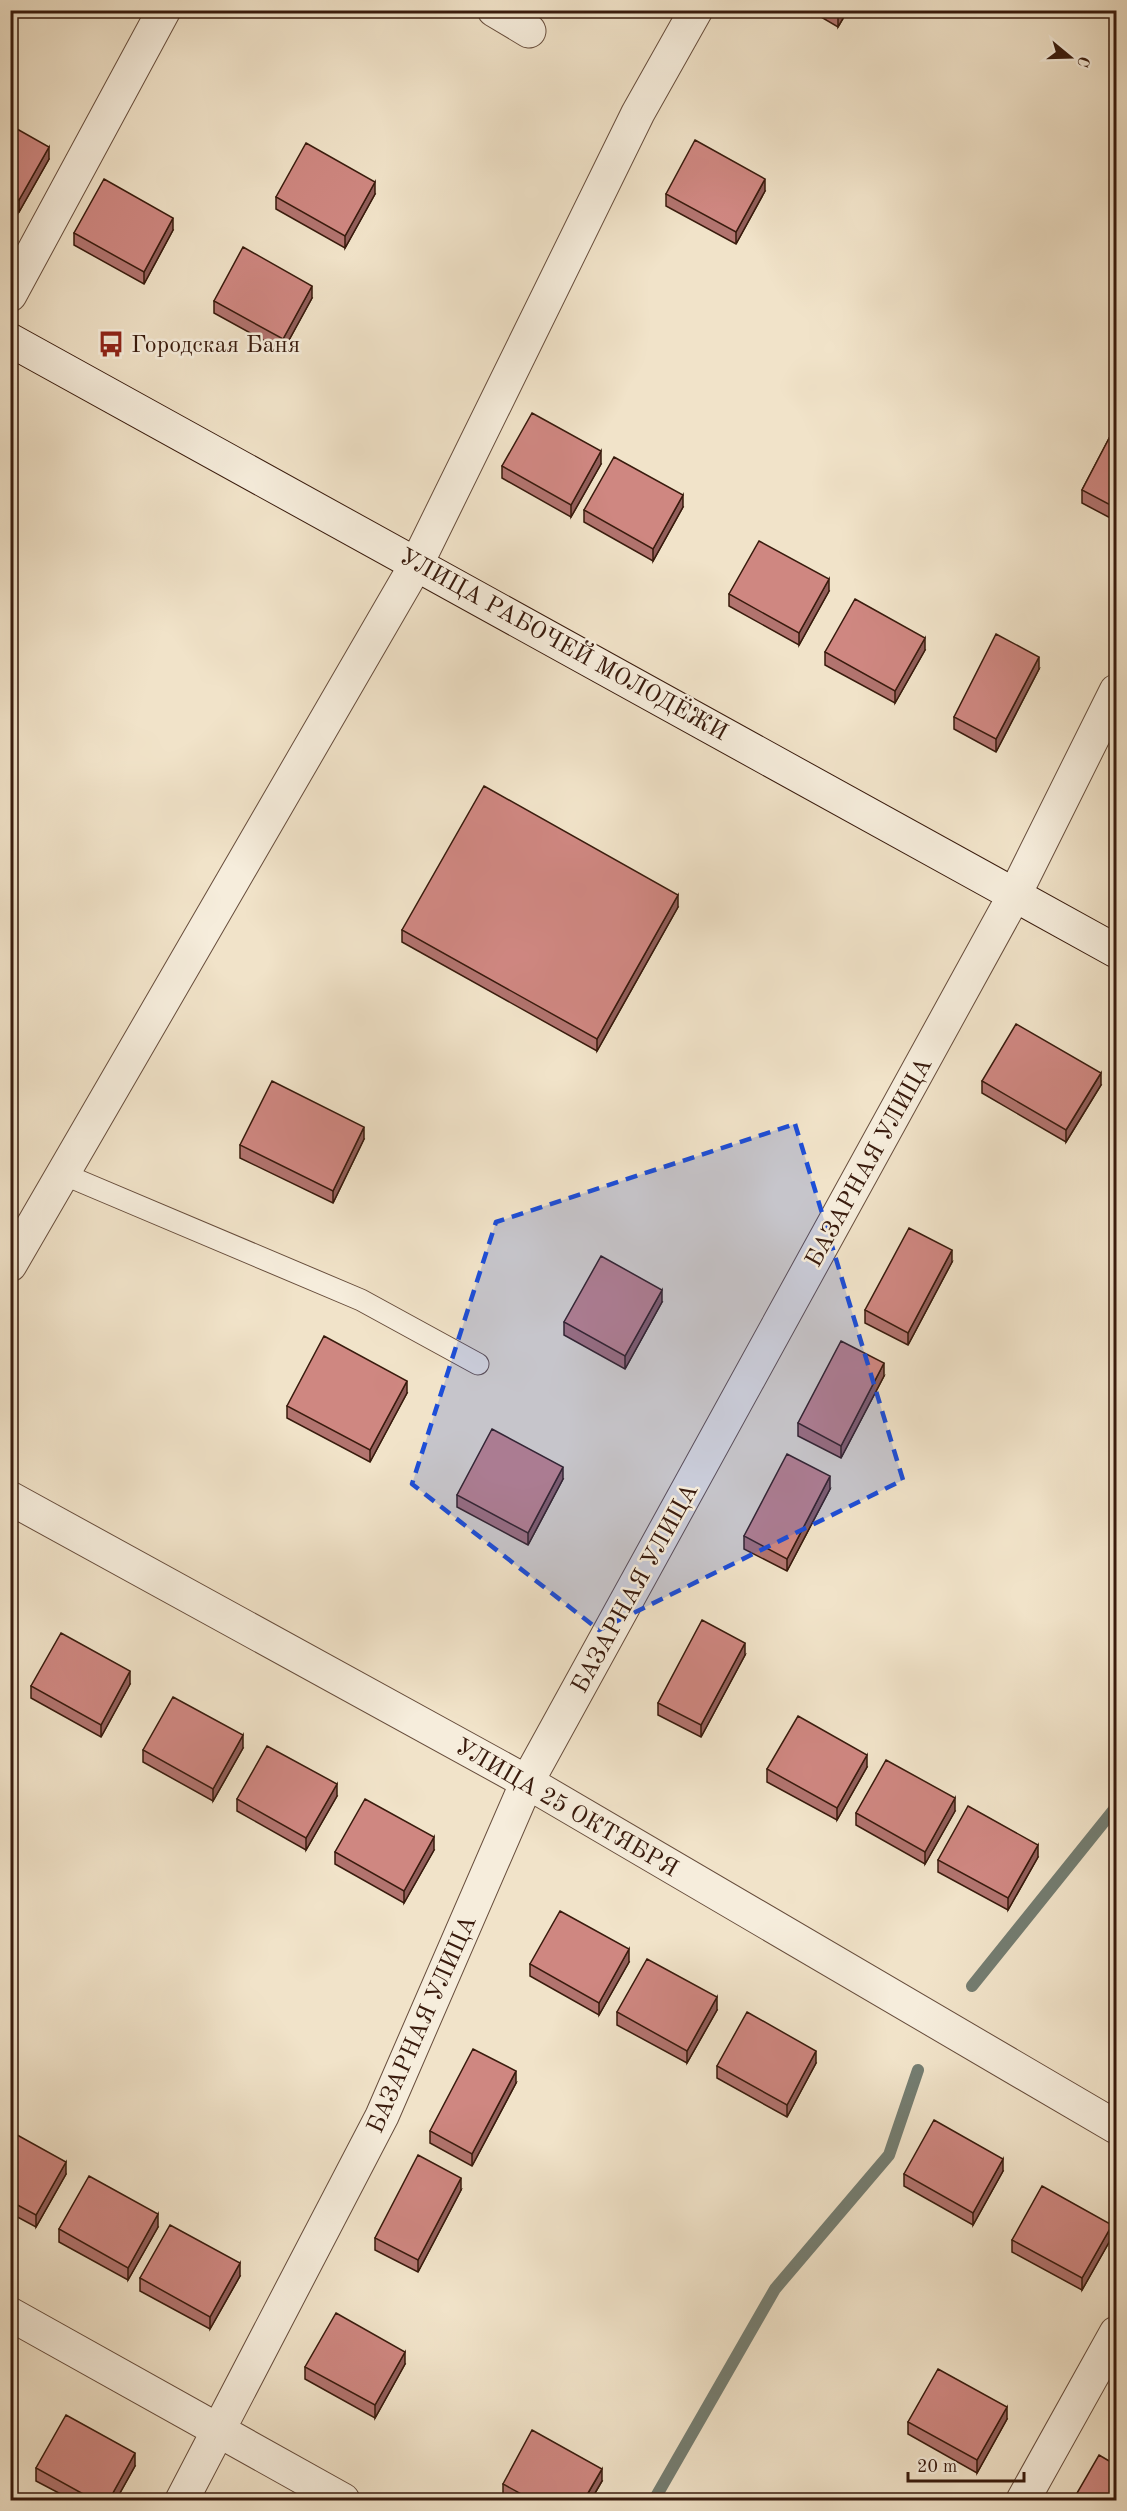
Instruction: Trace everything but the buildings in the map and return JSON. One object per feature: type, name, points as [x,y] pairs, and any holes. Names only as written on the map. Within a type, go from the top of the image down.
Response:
[{"type":"street","points":[[10,295],[164,10]]},
{"type":"street","points":[[494,10],[529,31]]},
{"type":"street","points":[[10,1265],[417,563],[638,113],[696,10]]},
{"type":"street","name":"УЛИЦА РАБОЧЕЙ МОЛОДЁЖИ","points":[[10,340],[1116,951]]},
{"type":"street","name":"БАЗАРНАЯ УЛИЦА","points":[[182,2500],[220,2432],[382,2116],[527,1782],[1015,894],[1116,691]]},
{"type":"street","name":"УЛИЦА 25 ОКТЯБРЯ","points":[[10,1498],[527,1782],[1116,2127]]},
{"type":"street","points":[[10,2314],[343,2500]]},
{"type":"street","points":[[1023,2500],[1116,2333]]},
{"type":"lane","points":[[63,1174],[361,1300],[478,1364]]},
{"type":"highlighted area","points":[[795,1124],[903,1480],[599,1630],[412,1484],[496,1222]]},
{"type":"waterway","points":[[972,1986],[1116,1807]]},
{"type":"waterway","points":[[654,2500],[775,2289],[889,2155],[918,2070]]},
{"type":"place","name":"Городская Баня","points":[[111,344]]}]
